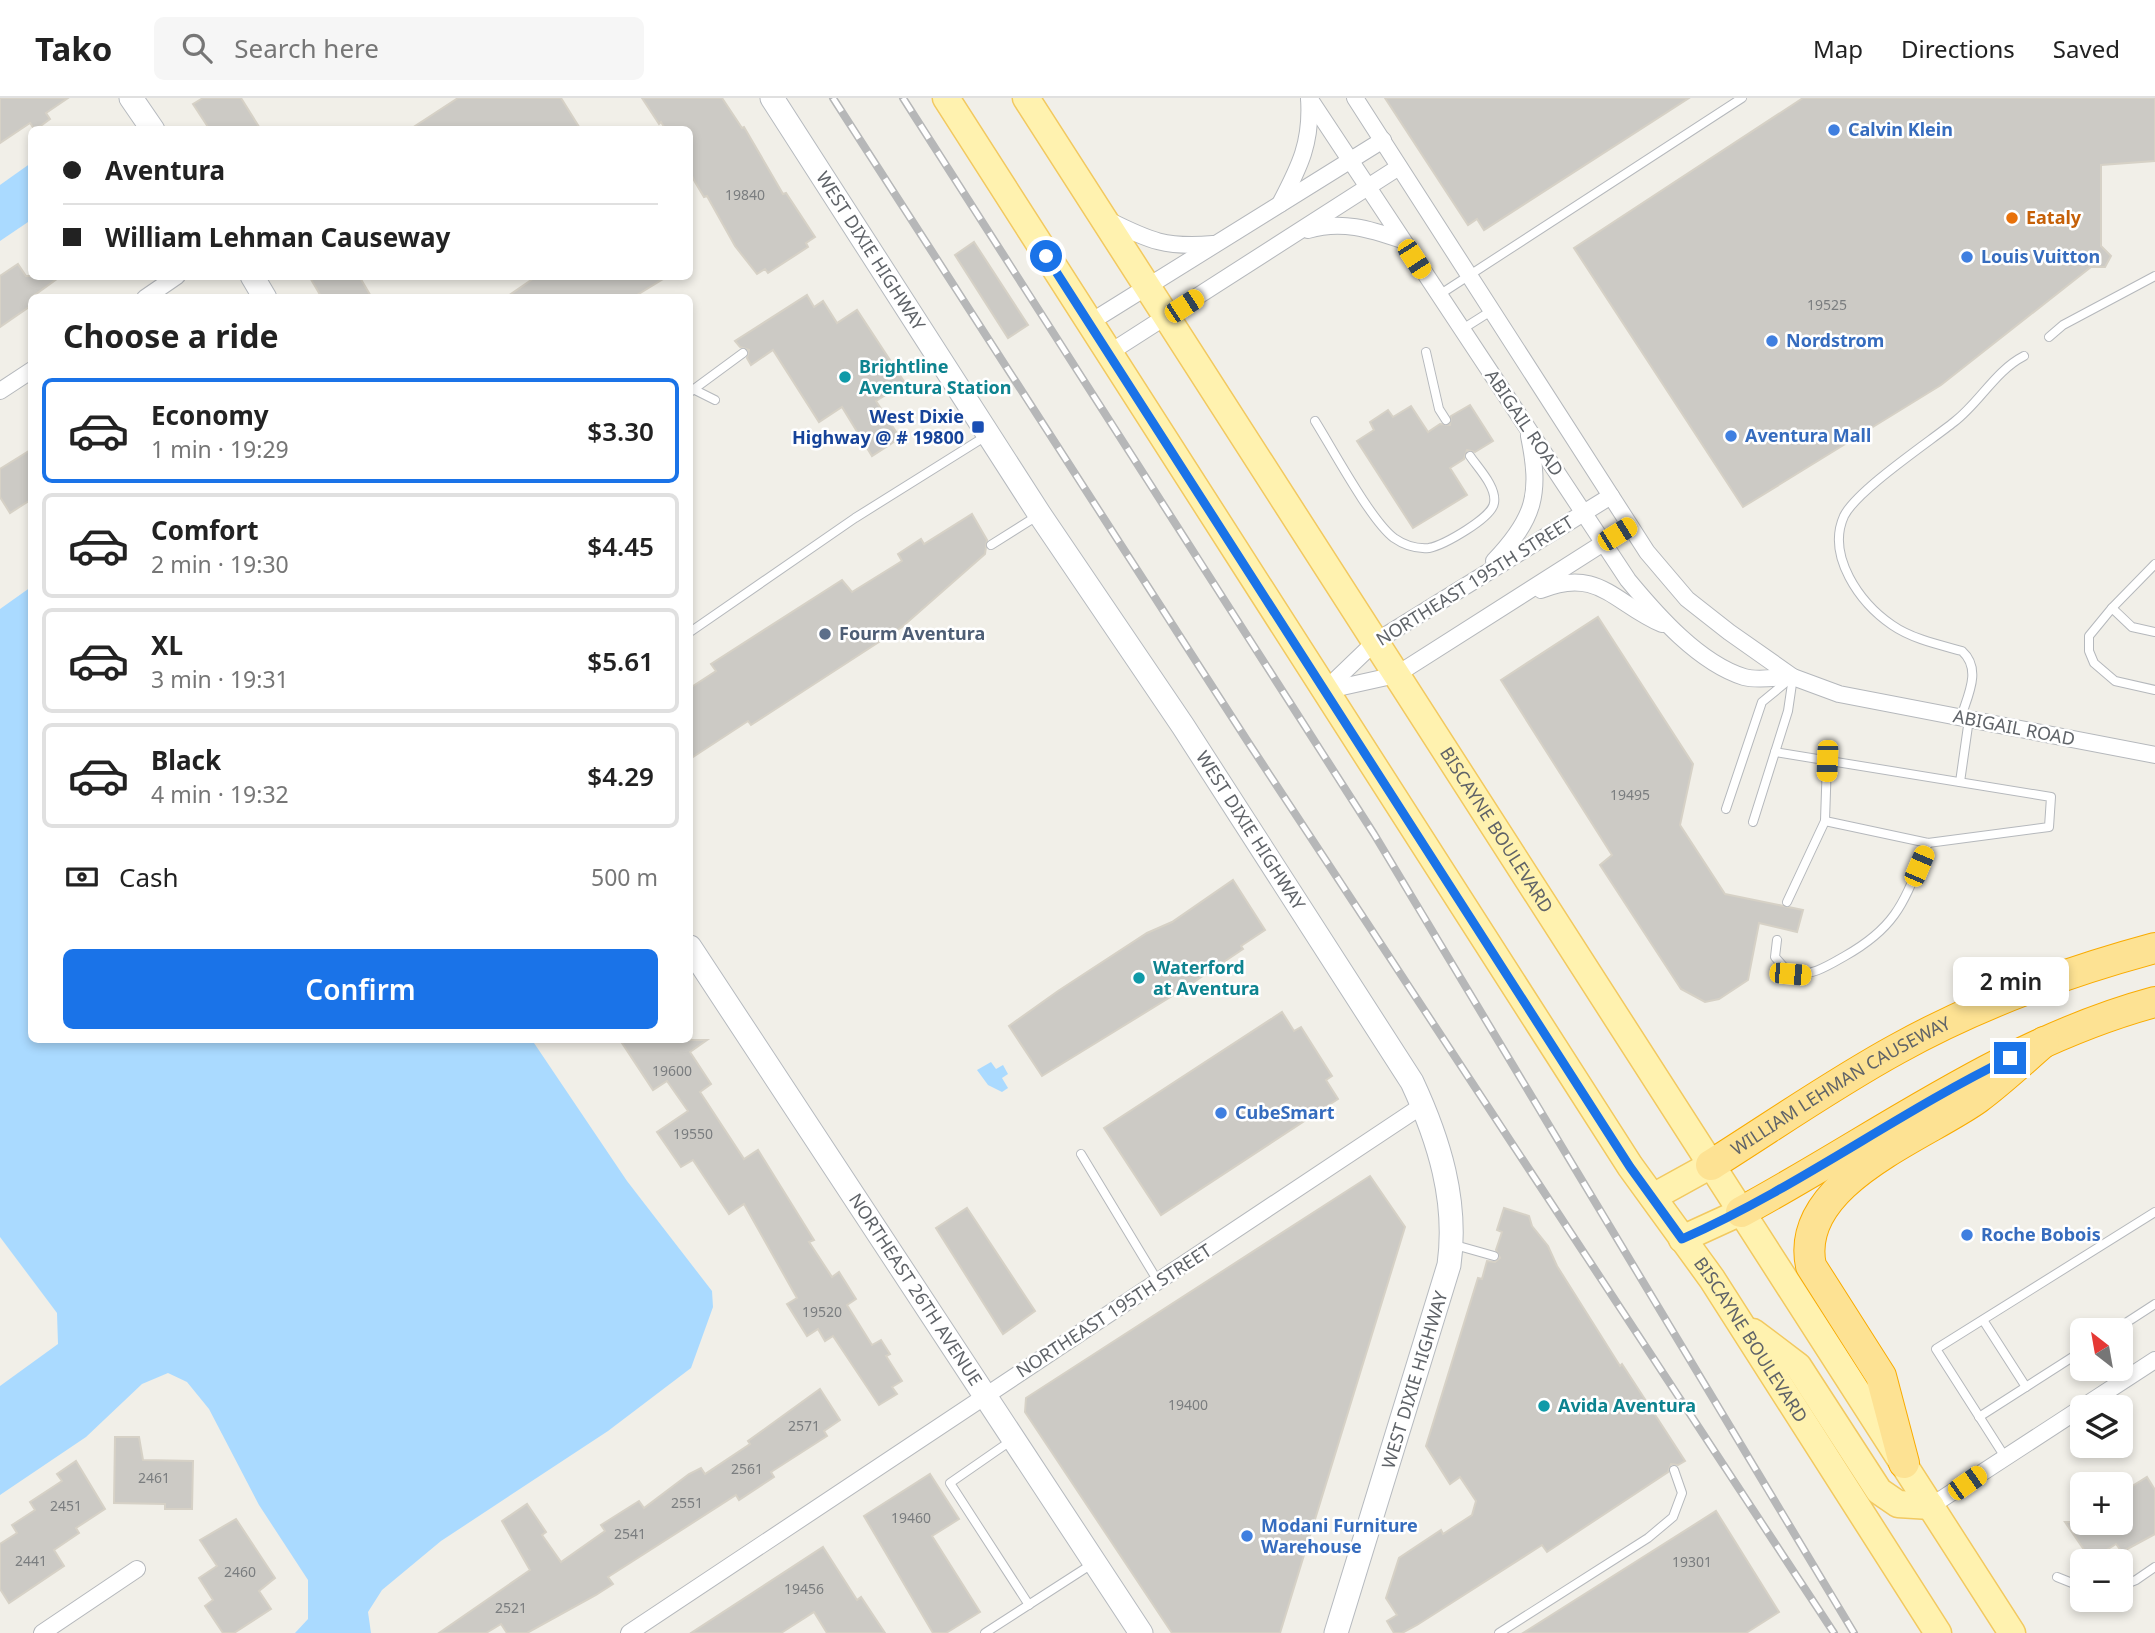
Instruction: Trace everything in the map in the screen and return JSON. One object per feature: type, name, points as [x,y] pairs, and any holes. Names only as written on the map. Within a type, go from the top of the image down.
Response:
[{"type":"highway","name":"WILLIAM LEHMAN CAUSEWAY","points":[[1711,1165],[1839,1083],[1929,1032],[2028,989],[2155,948]]},
{"type":"highway","points":[[1741,1212],[1944,1091],[2044,1042],[2155,1003]]},
{"type":"highway","points":[[1904,1463],[1881,1376],[1811,1266],[1809,1247],[1813,1228],[1832,1198],[1847,1182],[1895,1147],[1977,1099],[2044,1042]]},
{"type":"main road","name":"BISCAYNE BOULEVARD","points":[[946,98],[1324,691],[1653,1198],[1738,1321],[1938,1633]]},
{"type":"main road","name":"BISCAYNE BOULEVARD","points":[[1026,98],[2012,1633]]},
{"type":"main road","name":"WILLIAM LEHMAN CAUSEWAY","points":[[1653,1198],[1711,1165]]},
{"type":"main road","points":[[1682,1239],[1741,1212]]},
{"type":"main road","points":[[1738,1321],[1798,1366],[1879,1491],[1898,1504],[1931,1507]]},
{"type":"street","points":[[131,98],[150,126]]},
{"type":"street","name":"WEST DIXIE HIGHWAY","points":[[772,98],[1040,515],[1190,737],[1412,1082],[1423,1105],[1446,1174],[1452,1244],[1446,1280],[1336,1633]]},
{"type":"street","points":[[1280,205],[1301,164],[1311,129],[1309,98]]},
{"type":"street","name":"ABIGAIL ROAD","points":[[1309,98],[1628,580],[1672,628],[1709,658],[1745,678],[1793,677]]},
{"type":"street","name":"ABIGAIL ROAD","points":[[1355,98],[1647,552],[1687,599],[1793,677],[1839,694],[2155,755]]},
{"type":"street","points":[[1089,323],[1382,141]]},
{"type":"street","points":[[1109,354],[1399,167]]},
{"type":"street","points":[[1102,216],[1144,238],[1177,247],[1216,244]]},
{"type":"street","points":[[1295,234],[1336,225],[1357,226],[1402,240]]},
{"type":"street","points":[[151,294],[171,280]]},
{"type":"street","points":[[0,391],[28,373]]},
{"type":"street","points":[[1480,577],[1509,546],[1525,524],[1533,505],[1536,471],[1527,427]]},
{"type":"street","name":"NORTHEAST 195TH STREET","points":[[1324,691],[1375,642],[1611,496]]},
{"type":"street","name":"NORTHEAST 195TH STREET","points":[[1324,691],[1396,675],[1630,526]]},
{"type":"street","points":[[1503,606],[1553,585],[1589,582],[1609,590],[1641,615],[1672,628]]},
{"type":"street","name":"NORTHEAST 26TH AVENUE","points":[[693,952],[1141,1633]]},
{"type":"street","name":"NORTHEAST 195TH STREET","points":[[629,1633],[1423,1105]]},
{"type":"street","points":[[2133,1367],[2155,1360]]},
{"type":"street","points":[[1931,1507],[2110,1381]]},
{"type":"street","points":[[42,1633],[137,1569]]},
{"type":"lane","points":[[1438,295],[1742,98]]},
{"type":"lane","points":[[2049,337],[2063,325],[2155,276]]},
{"type":"lane","points":[[1461,330],[1491,311]]},
{"type":"lane","points":[[1426,352],[1439,409],[1446,420]]},
{"type":"lane","points":[[693,390],[743,353]]},
{"type":"lane","points":[[1960,782],[1965,718],[1974,668],[1970,659],[1962,651],[1894,627],[1871,608],[1842,563],[1839,536],[1845,514],[1860,496],[1967,412],[2009,364],[2024,356]]},
{"type":"lane","points":[[693,392],[715,400]]},
{"type":"lane","points":[[1315,421],[1381,526],[1410,547],[1428,548],[1443,544],[1487,516],[1494,504],[1493,492],[1470,456]]},
{"type":"lane","points":[[693,630],[855,518],[989,435]]},
{"type":"lane","points":[[991,545],[1040,515]]},
{"type":"lane","points":[[2155,564],[2151,574],[2112,608],[2089,636],[2089,651],[2094,663],[2115,681],[2155,690]]},
{"type":"lane","points":[[2112,608],[2132,626],[2155,632]]},
{"type":"lane","points":[[1754,822],[1788,712],[1793,677]]},
{"type":"lane","points":[[1726,809],[1762,702],[1793,677]]},
{"type":"lane","points":[[1775,752],[2051,797],[2049,827],[1928,843],[1825,821]]},
{"type":"lane","points":[[1787,902],[1825,821],[1827,761]]},
{"type":"lane","points":[[1777,940],[1775,957],[1790,974],[1805,975],[1864,946],[1894,919],[1928,843]]},
{"type":"lane","points":[[1081,1154],[1159,1283]]},
{"type":"lane","points":[[2005,1457],[1936,1349],[2155,1212]]},
{"type":"lane","points":[[1452,1244],[1494,1256]]},
{"type":"lane","points":[[2133,1318],[2155,1304]]},
{"type":"lane","points":[[1983,1320],[2026,1387]]},
{"type":"lane","points":[[1979,1417],[2070,1358]]},
{"type":"lane","points":[[1013,1440],[950,1483],[1029,1605]]},
{"type":"lane","points":[[1499,1633],[1647,1538],[1673,1517],[1682,1493],[1674,1471]]},
{"type":"lane","points":[[985,1633],[1094,1562]]},
{"type":"lane","points":[[2133,1581],[2155,1567]]},
{"type":"lane","points":[[2057,1577],[2070,1582]]},
{"type":"water","points":[[28,165],[28,222],[0,241],[0,185]]},
{"type":"water","points":[[28,589],[28,1043],[534,1043],[627,1181],[712,1291],[713,1307],[691,1368],[608,1431],[441,1541],[382,1590],[368,1612],[371,1633],[295,1633],[308,1619],[308,1580],[259,1505],[209,1409],[187,1382],[168,1373],[142,1384],[86,1437],[0,1495],[0,1386],[58,1344],[57,1313],[0,1237],[0,609]]},
{"type":"water","points":[[991,1062],[996,1069],[1003,1065],[1008,1074],[1002,1078],[1008,1088],[1002,1092],[988,1085],[977,1070]]},
{"type":"building","points":[[0,98],[68,98],[46,113],[50,119],[40,126],[32,126],[30,123],[0,143]]},
{"type":"building","points":[[203,98],[241,98],[258,126],[207,126],[193,104]]},
{"type":"building","points":[[458,98],[561,98],[578,126],[415,126]]},
{"type":"building","points":[[642,98],[722,98],[742,128],[744,127],[783,194],[786,193],[815,237],[806,243],[808,247],[768,273],[765,269],[757,274],[735,246],[707,196],[704,197],[693,177],[693,126],[664,126],[661,122],[659,124]]},
{"type":"building","points":[[1385,98],[1689,98],[1484,230],[1477,219],[1468,225]]},
{"type":"building","points":[[1803,98],[2155,98],[2155,161],[2101,165],[2101,246],[2111,256],[2105,267],[2091,267],[1941,385],[1743,507],[1574,248]]},
{"type":"building","points":[[974,242],[1028,325],[1008,338],[955,255]]},
{"type":"building","points":[[18,264],[28,276],[28,280],[55,280],[36,294],[28,294],[28,308],[0,327],[0,276]]},
{"type":"building","points":[[311,280],[361,280],[370,294],[320,294]]},
{"type":"building","points":[[531,280],[661,280],[639,294],[511,294]]},
{"type":"building","name":"Brightline Aventura Station","points":[[807,295],[814,307],[823,301],[837,323],[857,310],[905,383],[876,401],[900,438],[872,456],[842,407],[819,422],[773,350],[751,365],[747,358],[749,350],[740,347],[735,341]]},
{"type":"building","points":[[1470,405],[1493,441],[1475,452],[1467,450],[1464,459],[1450,468],[1467,495],[1413,528],[1357,441],[1374,430],[1370,422],[1388,410],[1393,417],[1411,406],[1428,432],[1440,424],[1450,425],[1451,416]]},
{"type":"building","points":[[28,452],[28,502],[10,513],[0,497],[0,469]]},
{"type":"building","name":"Fourm Aventura","points":[[972,514],[987,540],[985,554],[902,627],[751,725],[748,721],[693,757],[693,686],[716,671],[711,664],[842,580],[852,592],[902,561],[898,554],[921,539],[924,544]]},
{"type":"building","points":[[1598,617],[1693,764],[1680,825],[1725,894],[1803,910],[1797,932],[1759,923],[1748,980],[1719,999],[1705,1002],[1681,989],[1600,865],[1612,855],[1501,680]]},
{"type":"building","name":"Waterford at Aventura","points":[[1233,880],[1265,930],[1241,946],[1243,949],[1185,988],[1042,1076],[1009,1026],[1058,991],[1147,933],[1172,922]]},
{"type":"building","name":"CubeSmart","points":[[1282,1012],[1294,1031],[1301,1027],[1332,1076],[1326,1080],[1338,1099],[1161,1215],[1104,1128]]},
{"type":"building","points":[[693,1040],[707,1040],[690,1052],[711,1084],[700,1092],[744,1159],[758,1150],[814,1240],[809,1242],[832,1277],[839,1272],[856,1299],[847,1305],[872,1345],[881,1340],[890,1354],[886,1356],[902,1381],[892,1387],[897,1394],[879,1405],[833,1336],[825,1341],[818,1329],[807,1336],[787,1304],[797,1298],[744,1204],[729,1214],[693,1160],[681,1167],[657,1132],[688,1111],[667,1081],[653,1090],[622,1043],[693,1043]]},
{"type":"building","points":[[1370,1176],[1405,1227],[1280,1633],[1172,1633],[1025,1412],[1026,1398]]},
{"type":"building","points":[[967,1208],[1035,1311],[1003,1334],[936,1228]]},
{"type":"building","name":"Avida Aventura","points":[[1504,1208],[1529,1216],[1532,1226],[1548,1246],[1557,1266],[1620,1366],[1622,1364],[1685,1461],[1678,1465],[1671,1464],[1668,1472],[1547,1552],[1542,1545],[1417,1625],[1402,1633],[1394,1633],[1387,1621],[1397,1615],[1386,1598],[1399,1558],[1441,1530],[1443,1534],[1472,1515],[1476,1501],[1460,1477],[1450,1484],[1426,1446],[1478,1278],[1482,1279],[1487,1261],[1495,1262],[1500,1258],[1496,1250],[1502,1232],[1497,1230]]},
{"type":"building","points":[[820,1389],[840,1420],[824,1431],[827,1436],[771,1472],[774,1477],[739,1500],[736,1495],[608,1577],[613,1584],[596,1595],[527,1633],[507,1633],[501,1624],[486,1633],[439,1633],[530,1570],[502,1521],[527,1504],[546,1532],[542,1535],[561,1562],[605,1531],[601,1525],[639,1501],[644,1508],[701,1468],[705,1474],[750,1444],[748,1441]]},
{"type":"building","points":[[115,1437],[139,1437],[143,1460],[193,1461],[192,1509],[165,1509],[165,1504],[114,1503]]},
{"type":"building","points":[[76,1461],[105,1509],[76,1528],[79,1533],[54,1550],[64,1566],[9,1603],[0,1589],[0,1544],[17,1533],[12,1525],[35,1510],[30,1502],[62,1481],[57,1474]]},
{"type":"building","points":[[930,1474],[959,1519],[932,1536],[980,1612],[946,1633],[933,1633],[864,1516]]},
{"type":"building","points":[[2147,1477],[2155,1490],[2155,1534],[2128,1549],[2120,1549],[2116,1544],[2108,1549],[2083,1549],[2074,1535],[2133,1535],[2133,1486]]},
{"type":"building","points":[[1716,1511],[1779,1612],[1746,1633],[1523,1633]]},
{"type":"building","points":[[236,1519],[275,1578],[259,1591],[271,1609],[234,1633],[223,1633],[205,1606],[213,1600],[199,1578],[217,1566],[200,1540]]},
{"type":"building","points":[[823,1547],[857,1600],[861,1597],[885,1633],[827,1633],[814,1612],[781,1633],[691,1633]]},
{"type":"railway","points":[[833,98],[1248,742],[1834,1633]]},
{"type":"railway","points":[[903,98],[1374,834],[1854,1633]]},
{"type":"place","name":"Calvin Klein","points":[[1834,130]]},
{"type":"place","name":"Eataly","points":[[2012,218]]},
{"type":"place","name":"Louis Vuitton","points":[[1967,257]]},
{"type":"place","name":"Nordstrom","points":[[1772,341]]},
{"type":"place","name":"Brightline Aventura Station","points":[[845,377]]},
{"type":"place","name":"West Dixie Highway @ # 19800","points":[[978,427]]},
{"type":"place","name":"Aventura Mall","points":[[1731,436]]},
{"type":"place","name":"Fourm Aventura","points":[[825,634]]},
{"type":"place","name":"Waterford at Aventura","points":[[1139,978]]},
{"type":"place","name":"CubeSmart","points":[[1221,1113]]},
{"type":"place","name":"Roche Bobois","points":[[1967,1235]]},
{"type":"place","name":"Avida Aventura","points":[[1544,1406]]},
{"type":"place","name":"Modani Furniture Warehouse","points":[[1247,1536]]},
{"type":"route","points":[[1046,256],[1630,1167],[1682,1239],[1775,1194],[1944,1091],[2010,1058]]}]
